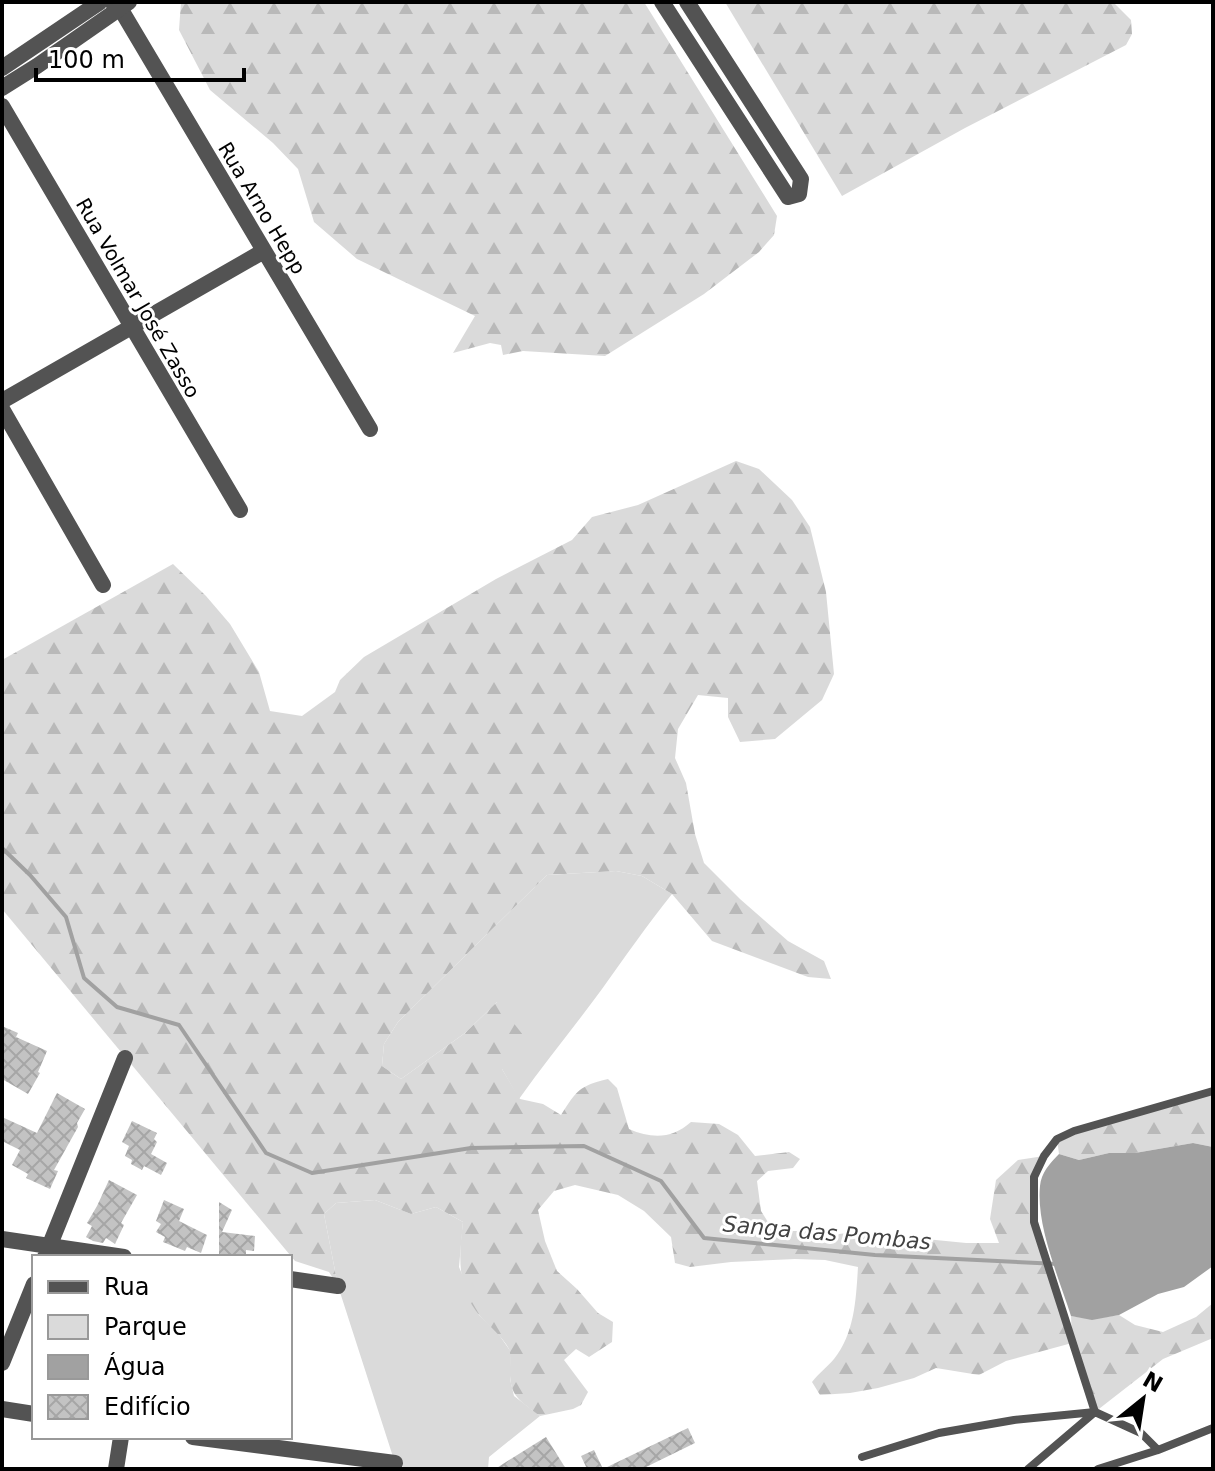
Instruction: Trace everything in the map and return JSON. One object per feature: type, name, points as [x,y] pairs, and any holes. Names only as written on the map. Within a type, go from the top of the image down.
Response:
[{"type":"street","points":[[2,68],[100,2]]},
{"type":"street","points":[[662,2],[788,197],[799,194],[801,179],[687,2]]},
{"type":"street","points":[[2,88],[48,59],[120,4]]},
{"type":"street","name":"Rua Arno Hepp","points":[[120,4],[370,429]]},
{"type":"street","name":"Rua Volmar José Zasso","points":[[2,106],[240,510]]},
{"type":"street","points":[[2,401],[264,251]]},
{"type":"street","points":[[2,409],[103,585]]},
{"type":"street","points":[[47,1252],[125,1058]]},
{"type":"street","points":[[2,1239],[47,1252],[93,1255]]},
{"type":"street","points":[[292,1279],[338,1286]]},
{"type":"street","points":[[2,1363],[32,1289]]},
{"type":"street","points":[[2,1409],[32,1414]]},
{"type":"street","points":[[116,1469],[121,1439]]},
{"type":"street","points":[[209,1439],[395,1463]]},
{"type":"lane","points":[[1095,1412],[1034,1222],[1034,1177],[1057,1139],[1074,1131],[1213,1091]]},
{"type":"lane","points":[[1028,1469],[1095,1412]]},
{"type":"lane","points":[[862,1457],[939,1433],[1014,1420],[1095,1412],[1141,1433],[1158,1450]]},
{"type":"lane","points":[[1098,1469],[1213,1428]]},
{"type":"green space","points":[[181,2],[644,2],[777,216],[774,235],[759,252],[704,294],[605,356],[523,351],[503,355],[501,345],[490,343],[453,353],[475,316],[357,259],[314,222],[298,169],[273,143],[210,90],[179,30]]},
{"type":"green space","points":[[725,2],[1113,2],[1131,20],[1132,34],[1126,45],[842,196]]},
{"type":"green space","points":[[736,461],[759,469],[792,500],[810,527],[826,592],[834,674],[822,700],[775,739],[740,742],[728,717],[728,698],[698,695],[678,729],[675,758],[686,783],[695,834],[704,863],[788,941],[824,961],[831,979],[808,977],[712,941],[672,894],[642,876],[616,871],[547,875],[398,1022],[384,1044],[382,1066],[401,1079],[465,1033],[497,1002],[523,1035],[502,1069],[520,1099],[543,1104],[561,1115],[580,1090],[608,1079],[617,1088],[629,1129],[662,1136],[677,1132],[691,1122],[719,1124],[738,1135],[755,1156],[789,1152],[800,1159],[793,1168],[768,1171],[757,1181],[761,1211],[771,1227],[813,1231],[834,1240],[839,1234],[855,1232],[966,1243],[999,1243],[990,1219],[996,1180],[1018,1160],[1044,1156],[1034,1177],[1034,1222],[1072,1338],[1071,1316],[1092,1319],[1119,1315],[1135,1325],[1163,1332],[1196,1317],[1213,1303],[1213,1338],[1163,1359],[1095,1412],[1072,1343],[1006,1361],[979,1375],[936,1368],[878,1388],[820,1395],[812,1382],[834,1359],[846,1338],[853,1315],[858,1267],[825,1260],[795,1259],[690,1267],[675,1263],[671,1237],[644,1211],[618,1195],[575,1185],[554,1191],[538,1210],[545,1241],[557,1271],[598,1313],[613,1322],[612,1342],[589,1357],[576,1349],[564,1360],[588,1392],[581,1405],[573,1409],[540,1416],[513,1391],[509,1349],[480,1316],[467,1294],[460,1259],[463,1222],[436,1207],[411,1214],[375,1200],[336,1203],[324,1214],[338,1286],[329,1272],[295,1261],[2,909],[2,660],[173,564],[230,624],[259,672],[270,711],[302,716],[335,692],[340,680],[364,657],[496,579],[572,540],[592,517],[638,505]]},
{"type":"green space","points":[[616,871],[642,876],[672,894],[519,1099],[502,1069],[497,1002],[465,1033],[401,1079],[382,1066],[384,1044],[398,1022],[547,875]]},
{"type":"green space","points":[[1213,1091],[1213,1147],[1193,1143],[1135,1153],[1109,1153],[1079,1160],[1059,1154],[1057,1139]]},
{"type":"green space","points":[[375,1200],[411,1214],[436,1207],[463,1222],[459,1267],[479,1315],[497,1332],[511,1352],[510,1379],[514,1396],[540,1416],[489,1457],[488,1469],[408,1469],[395,1463],[338,1286],[324,1214],[336,1203]]},
{"type":"water","points":[[1193,1143],[1213,1147],[1213,1266],[1184,1287],[1158,1294],[1119,1315],[1092,1320],[1071,1316],[1041,1218],[1040,1186],[1046,1168],[1059,1154],[1079,1160],[1109,1153],[1135,1153]]},
{"type":"building","points":[[2,1026],[18,1033],[16,1037],[47,1051],[40,1073],[28,1094],[2,1079]]},
{"type":"building","points":[[57,1093],[85,1109],[54,1170],[58,1171],[50,1189],[26,1178],[28,1174],[12,1165],[20,1150],[2,1141],[2,1117],[37,1133]]},
{"type":"building","points":[[132,1121],[157,1133],[154,1139],[157,1142],[151,1154],[167,1163],[161,1175],[144,1166],[142,1170],[125,1156],[129,1146],[122,1142]]},
{"type":"building","points":[[109,1180],[137,1195],[121,1223],[124,1225],[115,1244],[106,1238],[103,1243],[86,1237],[92,1226],[87,1223]]},
{"type":"building","points":[[164,1200],[184,1209],[179,1221],[207,1235],[201,1253],[187,1247],[185,1251],[163,1242],[165,1237],[156,1232],[161,1224],[156,1221]]},
{"type":"building","points":[[219,1202],[232,1210],[222,1232],[255,1236],[254,1251],[246,1250],[246,1255],[219,1255]]},
{"type":"building","points":[[688,1428],[695,1443],[642,1469],[603,1469]]},
{"type":"building","points":[[546,1437],[566,1469],[495,1469]]},
{"type":"building","points":[[594,1450],[603,1469],[587,1469],[581,1456]]},
{"type":"waterway","name":"Sanga das Pombas","points":[[2,848],[66,917],[84,978],[117,1007],[179,1025],[266,1153],[312,1173],[471,1148],[584,1146],[661,1181],[704,1238],[875,1255],[1058,1264]]}]
